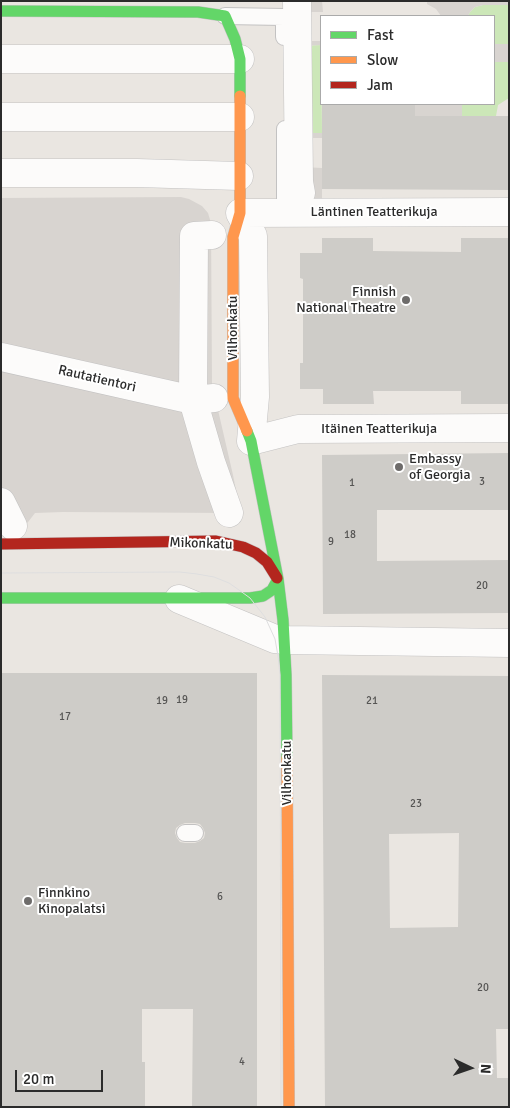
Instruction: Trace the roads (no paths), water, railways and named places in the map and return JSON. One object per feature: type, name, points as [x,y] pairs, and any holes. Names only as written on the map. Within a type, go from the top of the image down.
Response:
[{"type":"street","points":[[1,11],[198,12],[225,16]]},
{"type":"street","name":"Vilhonkatu","points":[[225,16],[235,39],[240,58],[240,213],[253,236],[255,397],[251,441],[278,579],[285,640],[289,1107]]},
{"type":"street","points":[[293,202],[298,182],[300,153],[299,18]]},
{"type":"street","points":[[1,59],[240,58]]},
{"type":"street","points":[[1,117],[240,117]]},
{"type":"street","points":[[1,173],[137,173],[239,176]]},
{"type":"street","name":"Läntinen Teatterikuja","points":[[240,213],[293,202],[509,212]]},
{"type":"street","points":[[212,236],[194,236],[204,399],[211,462],[230,513]]},
{"type":"street","name":"Rautatientori","points":[[1,357],[204,399]]},
{"type":"street","name":"Itäinen Teatterikuja","points":[[251,441],[298,429],[509,428]]},
{"type":"street","points":[[1,502],[7,535]]},
{"type":"street","name":"Mikonkatu","points":[[7,535],[223,542],[243,546],[256,553],[267,562],[278,579]]},
{"type":"street","points":[[1,598],[250,598],[263,596],[272,590],[278,579]]},
{"type":"street","points":[[179,599],[275,639],[509,643]]},
{"type":"lane","points":[[225,16],[284,17],[293,202]]},
{"type":"tram line","points":[[1,573],[180,572],[197,574],[214,577],[229,583],[250,598],[265,617],[275,639],[280,675],[281,1107]]},
{"type":"place","name":"Finnish National Theatre","points":[[406,300]]},
{"type":"place","name":"Embassy of Georgia","points":[[399,467]]},
{"type":"place","name":"Finnkino Kinopalatsi","points":[[28,901]]}]
